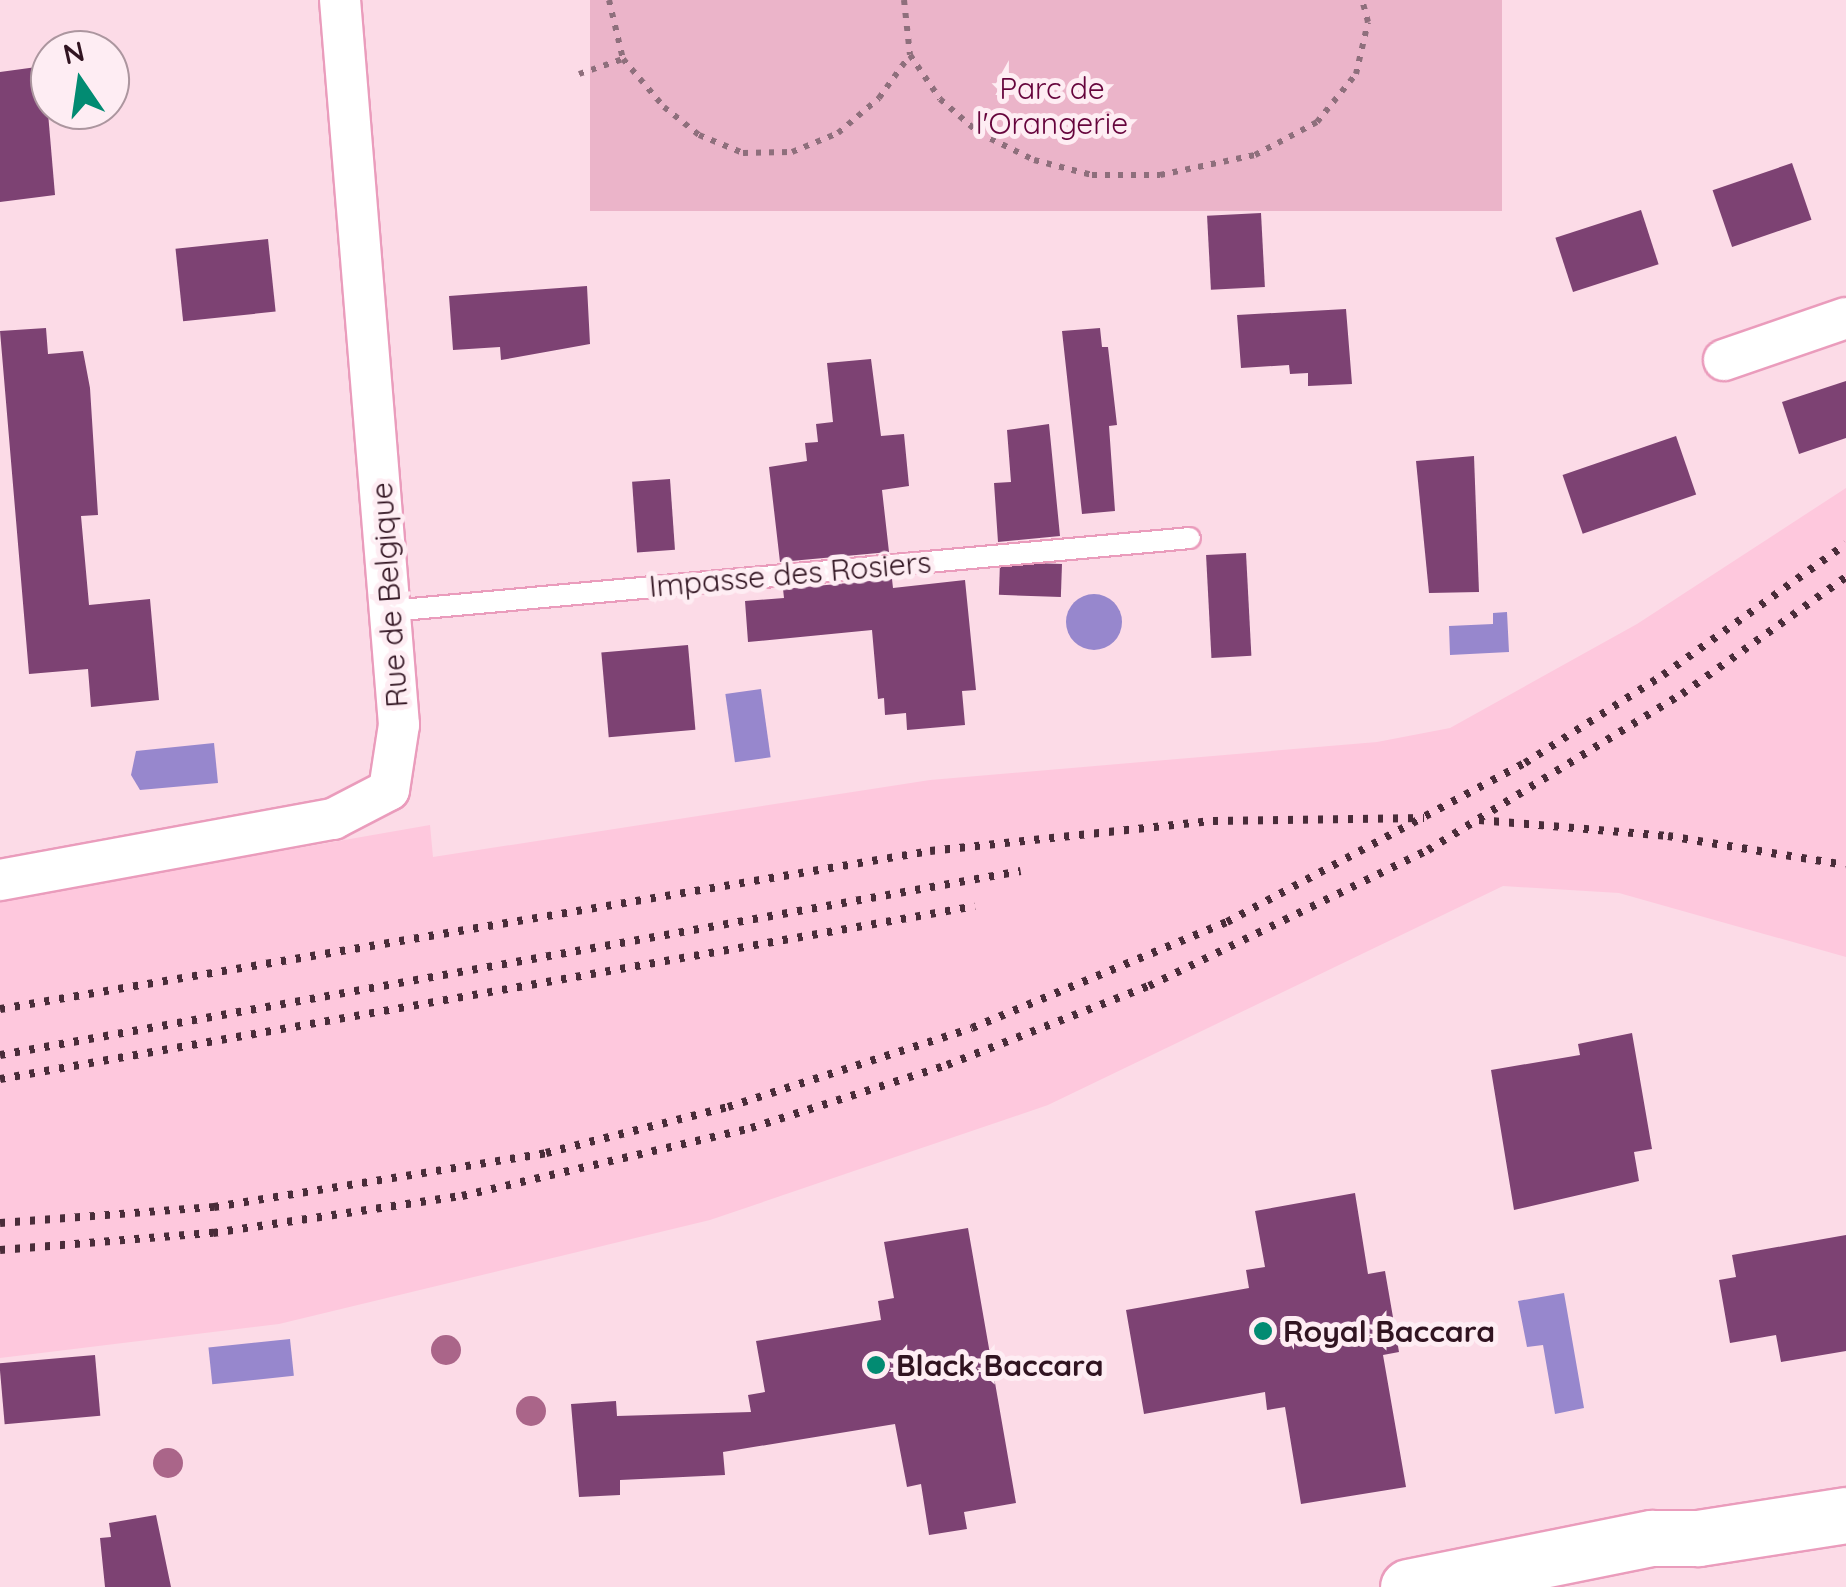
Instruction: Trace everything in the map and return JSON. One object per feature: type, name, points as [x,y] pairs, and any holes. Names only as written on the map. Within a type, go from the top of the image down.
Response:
[{"type":"street","name":"Rue de Belgique","points":[[0,880],[333,819],[389,790],[398,725],[340,0]]},
{"type":"street","points":[[1724,360],[1846,318]]},
{"type":"street","points":[[1408,1587],[1652,1538],[1698,1538],[1846,1515]]},
{"type":"lane","name":"Impasse des Rosiers","points":[[390,611],[1190,538]]},
{"type":"path","points":[[609,0],[623,58],[676,117],[699,135],[743,153],[792,152],[838,133],[879,98],[910,55]]},
{"type":"path","points":[[904,0],[910,55],[940,99],[979,133],[1034,160],[1092,175],[1160,176],[1256,155],[1316,122],[1356,74],[1368,22],[1362,0]]},
{"type":"path","points":[[579,74],[623,58]]},
{"type":"shaded area","points":[[1846,488],[1846,957],[1619,893],[1503,886],[1048,1105],[710,1220],[279,1324],[0,1358],[0,900],[430,825],[433,857],[930,780],[1377,742],[1450,728],[1637,624]]},
{"type":"shaded area","points":[[1094,594],[1114,602],[1122,622],[1114,642],[1094,650],[1074,642],[1066,622],[1074,602]]},
{"type":"shaded area","points":[[1507,612],[1509,652],[1450,655],[1449,626],[1493,624],[1493,613]]},
{"type":"shaded area","points":[[761,689],[771,757],[735,762],[725,694]]},
{"type":"shaded area","points":[[214,743],[218,783],[140,790],[131,775],[136,751]]},
{"type":"shaded area","points":[[1564,1293],[1584,1408],[1555,1414],[1543,1345],[1527,1347],[1518,1301]]},
{"type":"shaded area","points":[[290,1339],[294,1376],[212,1384],[208,1348]]},
{"type":"green space","name":"Parc de l'Orangerie","points":[[590,0],[1502,0],[1502,211],[590,211]]},
{"type":"building","points":[[30,68],[30,130],[49,130],[55,195],[0,202],[0,72]]},
{"type":"building","points":[[1792,163],[1812,220],[1732,247],[1713,190]]},
{"type":"building","points":[[1641,210],[1659,264],[1573,292],[1555,238]]},
{"type":"building","points":[[1261,213],[1265,287],[1211,290],[1207,216]]},
{"type":"building","points":[[268,239],[276,312],[183,321],[176,249]]},
{"type":"building","points":[[587,286],[590,344],[501,360],[500,347],[453,350],[449,296]]},
{"type":"building","points":[[1346,309],[1352,384],[1308,386],[1308,373],[1290,374],[1289,365],[1241,368],[1237,315]]},
{"type":"building","points":[[46,328],[48,354],[83,351],[90,388],[98,515],[81,516],[89,605],[150,599],[159,700],[91,707],[88,669],[29,674],[0,331]]},
{"type":"building","points":[[1100,328],[1102,347],[1108,347],[1117,425],[1109,426],[1115,511],[1082,514],[1062,331]]},
{"type":"building","points":[[871,359],[881,436],[904,434],[909,486],[882,490],[889,552],[780,562],[769,467],[807,461],[805,443],[818,442],[816,424],[833,422],[827,363]]},
{"type":"building","points":[[1846,381],[1846,438],[1799,454],[1782,402]]},
{"type":"building","points":[[1049,424],[1060,536],[998,542],[994,483],[1011,482],[1007,430]]},
{"type":"building","points":[[1676,436],[1696,495],[1583,534],[1563,475]]},
{"type":"building","points":[[1474,456],[1479,592],[1429,593],[1416,461]]},
{"type":"building","points":[[670,479],[675,550],[637,552],[632,482]]},
{"type":"building","points":[[1246,553],[1251,656],[1211,658],[1206,555]]},
{"type":"building","points":[[1000,562],[1062,564],[1061,597],[999,595]]},
{"type":"building","points":[[892,579],[893,588],[965,580],[976,690],[962,691],[965,725],[907,730],[906,713],[885,715],[884,698],[878,699],[872,630],[748,642],[745,601],[784,598],[783,589]]},
{"type":"building","points":[[688,645],[695,730],[609,737],[601,653]]},
{"type":"building","points":[[1632,1033],[1652,1149],[1634,1152],[1639,1181],[1514,1210],[1491,1070],[1580,1055],[1578,1044]]},
{"type":"building","name":"Royal Baccara","points":[[1355,1193],[1368,1274],[1385,1271],[1399,1352],[1383,1355],[1406,1487],[1301,1504],[1285,1407],[1267,1410],[1265,1392],[1144,1414],[1126,1310],[1249,1288],[1246,1270],[1265,1267],[1255,1211]]},
{"type":"building","name":"Black Baccara","points":[[968,1228],[1016,1503],[964,1512],[967,1529],[929,1535],[921,1484],[907,1487],[895,1424],[723,1452],[725,1475],[620,1480],[620,1495],[579,1497],[571,1404],[616,1401],[617,1416],[751,1412],[748,1395],[765,1392],[756,1341],[881,1320],[878,1301],[894,1298],[884,1242]]},
{"type":"building","points":[[1846,1235],[1846,1351],[1781,1362],[1776,1335],[1730,1343],[1719,1280],[1736,1277],[1732,1255]]},
{"type":"building","points":[[95,1355],[100,1416],[5,1424],[0,1363]]},
{"type":"building","points":[[156,1515],[171,1587],[105,1587],[100,1538],[111,1537],[109,1523]]},
{"type":"railway","points":[[0,1223],[214,1207],[546,1153],[728,1107],[972,1028],[1227,922],[1525,763],[1663,675],[1846,544]]},
{"type":"railway","points":[[0,1250],[213,1233],[462,1196],[751,1128],[947,1065],[1149,986],[1428,850],[1682,694],[1846,577]]},
{"type":"railway","points":[[0,1009],[930,851],[1213,821],[1424,818]]},
{"type":"railway","points":[[1479,820],[1668,836],[1846,865]]},
{"type":"railway","points":[[0,1055],[1021,871]]},
{"type":"railway","points":[[0,1079],[975,906]]},
{"type":"place","name":"Royal Baccara","points":[[1263,1331]]},
{"type":"place","name":"Black Baccara","points":[[876,1365]]}]
